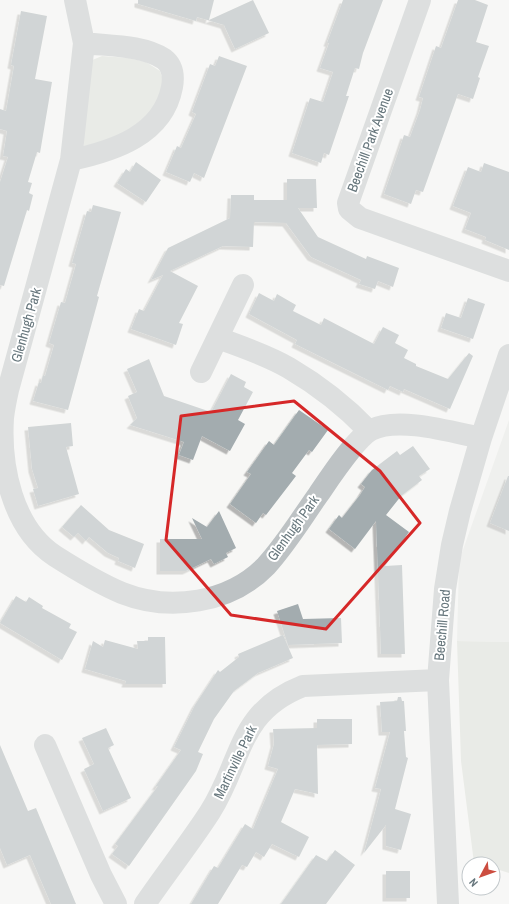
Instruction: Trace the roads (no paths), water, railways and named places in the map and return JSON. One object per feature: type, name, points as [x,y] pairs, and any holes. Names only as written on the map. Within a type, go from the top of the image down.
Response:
[{"type":"street","name":"Glenhugh Park","points":[[75,0],[84,43],[71,160],[8,390],[3,418],[4,450],[8,480],[24,525],[36,540],[52,554],[91,579],[124,594],[153,601],[178,603],[201,601],[225,593],[247,582],[265,567],[282,547],[331,476],[369,431]]},
{"type":"street","name":"Beechill Park Avenue","points":[[420,0],[348,203],[349,209],[360,218],[509,271]]},
{"type":"street","points":[[71,160],[102,154],[125,145],[148,129],[163,114],[170,98],[173,79],[171,66],[154,54],[131,48],[84,43]]},
{"type":"street","points":[[201,372],[243,285]]},
{"type":"street","points":[[218,338],[262,355],[288,368],[314,384],[369,431],[380,426],[419,426],[481,438]]},
{"type":"street","name":"Beechill Road","points":[[448,904],[438,680],[445,589],[452,545],[481,438],[509,355]]},
{"type":"street","name":"Martinville Park","points":[[144,904],[210,812],[221,793],[246,733],[258,715],[271,704],[288,692],[304,686],[438,680]]},
{"type":"street","points":[[45,745],[101,875],[116,904]]}]
